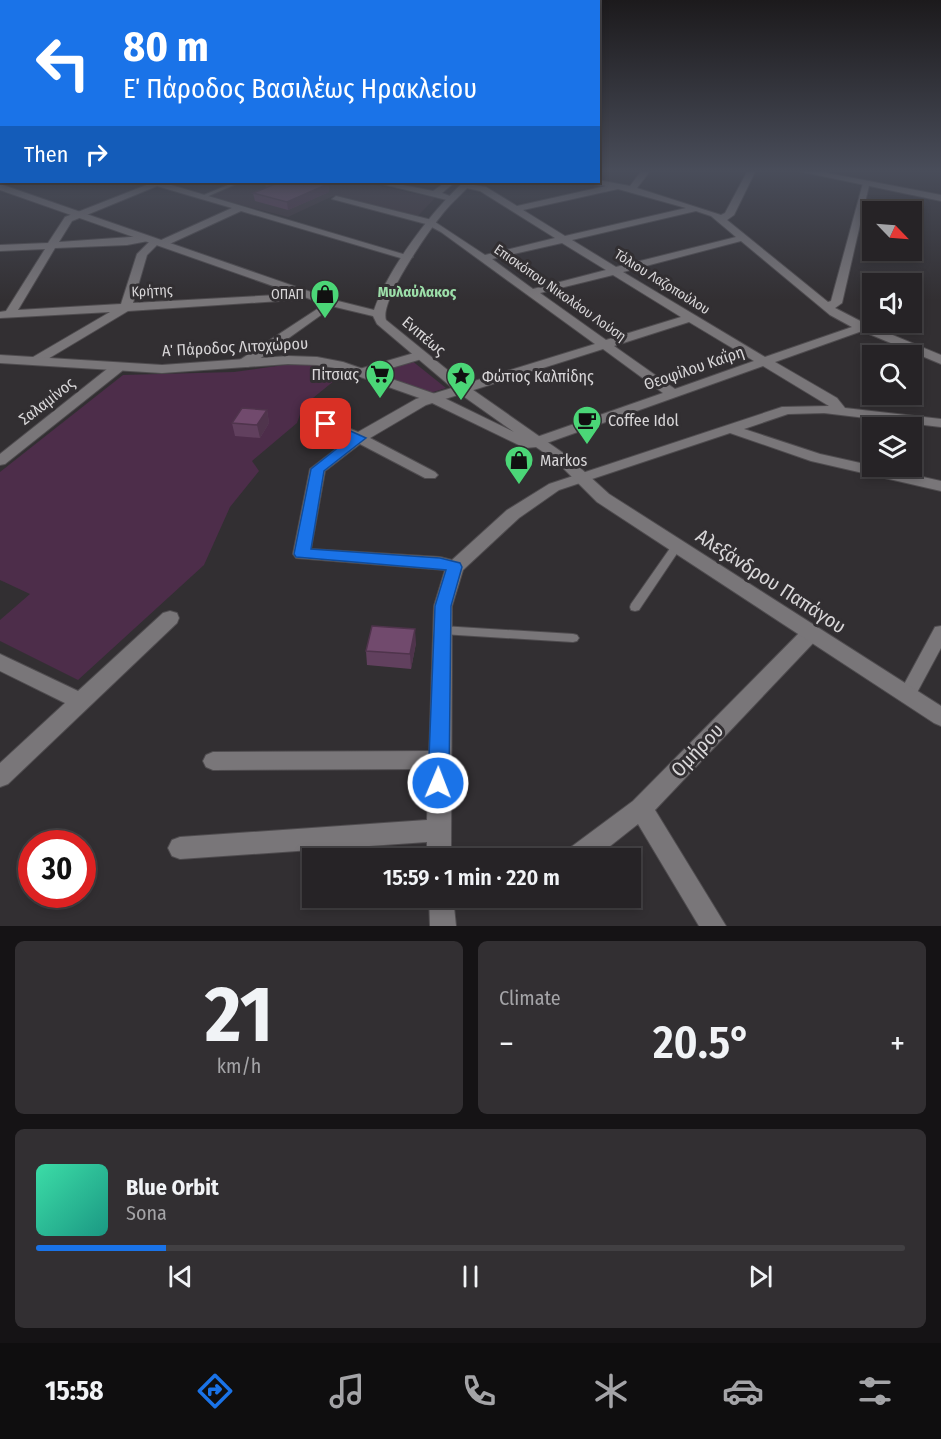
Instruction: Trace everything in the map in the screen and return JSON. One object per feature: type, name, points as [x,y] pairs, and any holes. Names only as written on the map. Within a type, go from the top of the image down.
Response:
[{"type":"street","points":[[0,248],[153,242],[227,213]]},
{"type":"street","points":[[258,213],[408,257]]},
{"type":"street","name":"Επισκόπου Νικολάου Λούση","points":[[393,213],[429,222],[444,230],[671,392]]},
{"type":"street","name":"Ενιπέως","points":[[437,213],[429,222],[382,302],[378,314],[381,322],[461,388],[561,458],[581,477]]},
{"type":"street","name":"Τόλιου Λαζοπούλου","points":[[522,213],[690,318],[832,402],[840,411]]},
{"type":"street","points":[[484,258],[674,213]]},
{"type":"street","points":[[707,213],[720,219],[827,307],[862,327]]},
{"type":"street","points":[[720,219],[730,213]]},
{"type":"street","points":[[827,307],[836,303],[859,213]]},
{"type":"street","points":[[4,315],[68,219],[76,214],[331,303],[378,314]]},
{"type":"street","points":[[533,292],[742,238]]},
{"type":"street","points":[[37,360],[126,308],[142,254],[153,242]]},
{"type":"street","name":"Κρήτης","points":[[4,315],[295,297],[306,294]]},
{"type":"street","points":[[243,364],[331,303]]},
{"type":"street","points":[[454,567],[440,563],[302,554],[318,469],[359,438],[421,402],[690,318]]},
{"type":"street","name":"Θεοφίλου Καΐρη","points":[[538,441],[671,392],[862,327]]},
{"type":"street","points":[[876,333],[941,360]]},
{"type":"street","points":[[361,373],[421,355]]},
{"type":"street","name":"Α΄ Πάροδος Λιτοχώρου","points":[[0,359],[162,369],[304,360],[338,365],[433,398],[561,458]]},
{"type":"street","name":"Σαλαμίνος","points":[[0,461],[117,368]]},
{"type":"street","points":[[439,848],[443,606],[454,567],[513,514],[554,487],[797,408],[941,423]]},
{"type":"street","points":[[309,417],[359,438],[430,475]]},
{"type":"street","points":[[731,429],[816,458],[941,486]]},
{"type":"street","name":"Αλεξάνδρου Παπάγου","points":[[581,477],[603,498],[941,717]]},
{"type":"street","points":[[0,777],[170,618]]},
{"type":"street","points":[[907,695],[941,632]]},
{"type":"street","name":"Ομήρου","points":[[589,848],[641,808],[810,634]]},
{"type":"street","points":[[0,662],[81,702]]},
{"type":"street","points":[[213,761],[439,760]]},
{"type":"street","points":[[641,808],[713,926]]},
{"type":"street","points":[[180,848],[438,830]]},
{"type":"street","points":[[442,908],[443,926]]},
{"type":"lane","points":[[635,607],[677,546]]},
{"type":"lane","points":[[442,630],[573,638]]},
{"type":"shaded area","points":[[273,213],[296,213],[288,217]]},
{"type":"shaded area","points":[[402,213],[421,213],[417,217]]},
{"type":"shaded area","points":[[411,360],[446,388],[430,393],[370,372]]},
{"type":"shaded area","points":[[291,364],[311,364],[345,372],[303,406],[297,423],[252,461],[259,471],[230,507],[204,565],[78,680],[0,641],[0,620],[30,594],[0,580],[0,472],[123,375],[234,372]]},
{"type":"building","points":[[242,408],[267,410],[257,425],[232,423]]},
{"type":"building","points":[[372,626],[415,629],[410,654],[366,651]]},
{"type":"place","name":"ΟΠΑΠ","points":[[325,320]]},
{"type":"place","name":"Πίτσιας","points":[[380,400]]},
{"type":"place","name":"Φώτιος Καλπίδης","points":[[461,402]]},
{"type":"place","name":"Coffee Idol","points":[[587,446]]},
{"type":"place","name":"Markos","points":[[519,486]]},
{"type":"district","name":"Μυλαύλακος","points":[[417,292]]},
{"type":"route","points":[[326,424],[359,438],[318,469],[302,554],[440,563],[454,567],[443,606],[438,783]]}]
